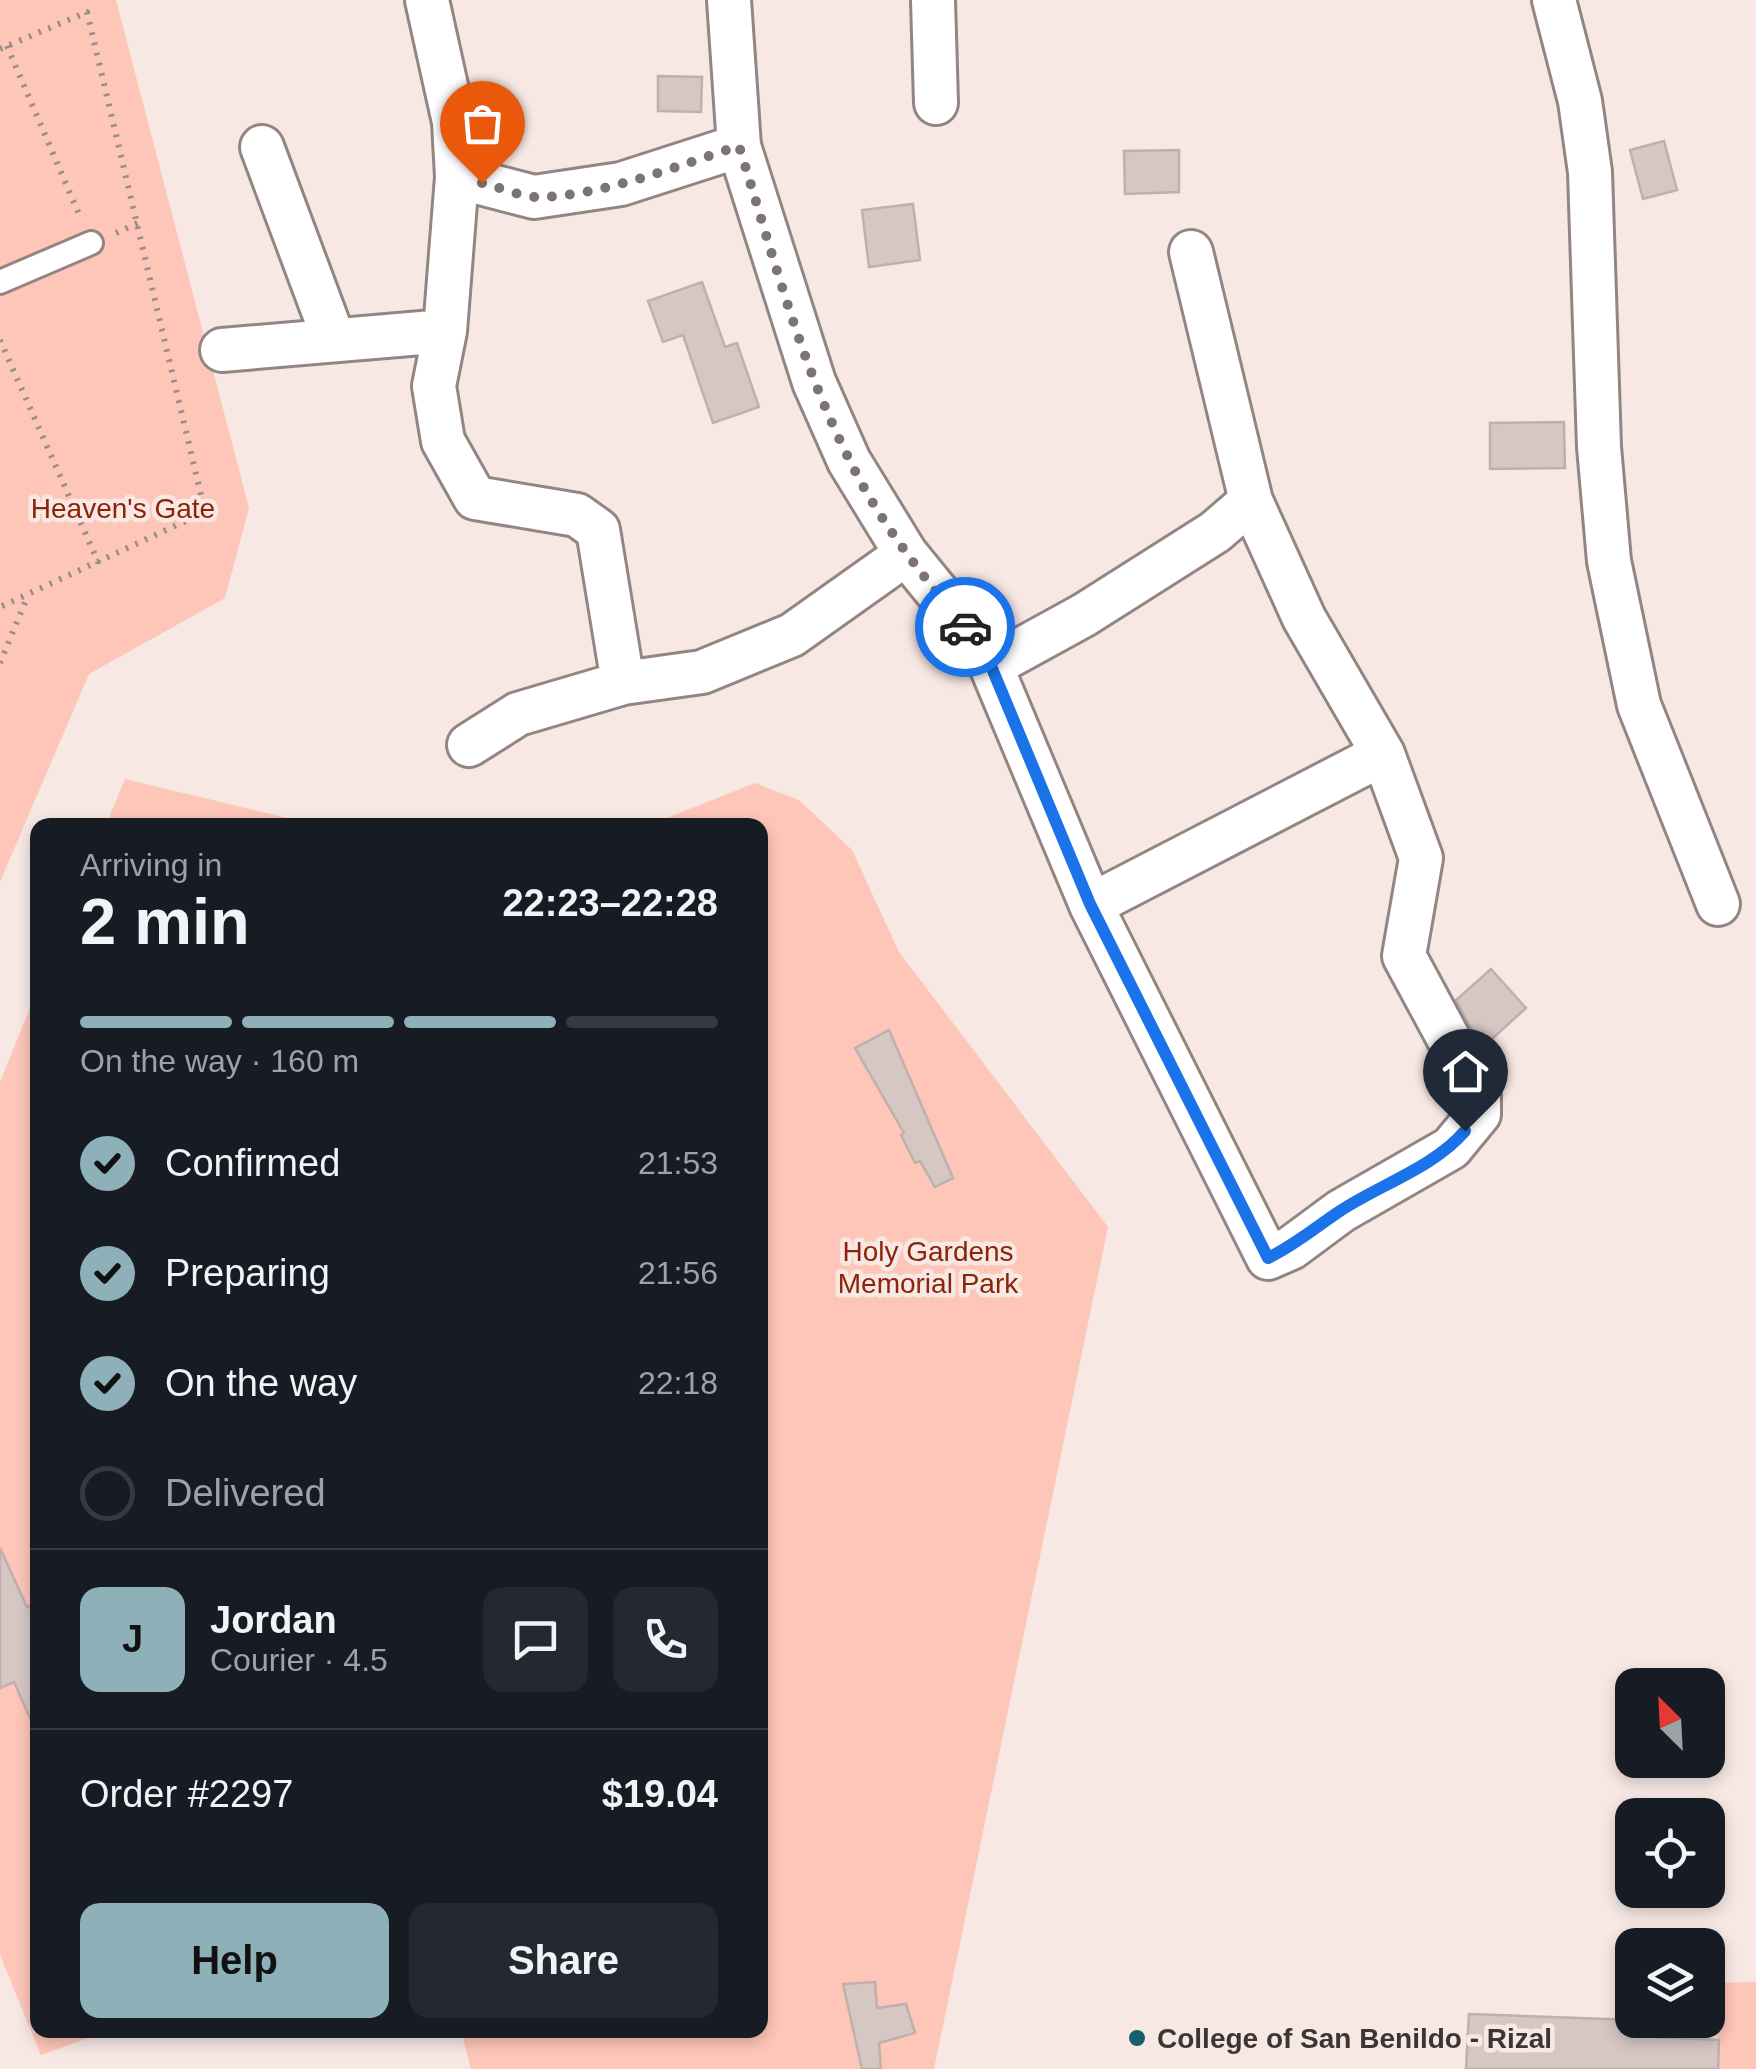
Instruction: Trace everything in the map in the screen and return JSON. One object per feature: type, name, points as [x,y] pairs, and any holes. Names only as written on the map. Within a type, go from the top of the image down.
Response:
[{"type":"street","points":[[426,0],[454,122],[456,176],[445,331],[434,386],[443,441],[475,498],[577,516],[598,530],[622,683]]},
{"type":"street","points":[[730,0],[739,146],[814,382],[849,461],[906,554],[968,630],[991,666],[1090,904],[1268,1258],[1290,1248],[1341,1210],[1451,1148],[1479,1114],[1479,1095],[1404,956],[1421,858],[1383,754],[1304,618],[1251,501],[1191,252]]},
{"type":"street","points":[[933,0],[936,103]]},
{"type":"street","points":[[1554,0],[1580,101],[1590,172],[1599,448],[1609,562],[1638,705],[1718,904]]},
{"type":"street","points":[[456,176],[534,197],[621,184],[739,146]]},
{"type":"street","points":[[262,147],[334,340]]},
{"type":"street","points":[[222,350],[445,331]]},
{"type":"street","points":[[991,666],[1070,623],[1215,532],[1251,501]]},
{"type":"street","points":[[469,745],[518,714],[622,683],[702,672],[792,635],[906,554]]},
{"type":"street","points":[[1090,904],[1383,754]]},
{"type":"lane","points":[[0,282],[91,243]]},
{"type":"path","points":[[0,606],[100,564],[205,512],[87,12],[4,47],[91,243]]},
{"type":"path","points":[[0,340],[100,564]]},
{"type":"path","points":[[0,664],[28,594]]},
{"type":"green space","name":"Heaven's Gate","points":[[0,0],[116,0],[249,508],[225,598],[89,674],[0,882]]},
{"type":"green space","points":[[125,779],[287,818],[109,818]]},
{"type":"green space","name":"Holy Gardens Memorial Park","points":[[755,783],[799,800],[852,850],[899,952],[1108,1227],[934,2069],[471,2069],[463,2038],[768,2038],[768,818],[667,818]]},
{"type":"green space","points":[[30,1008],[30,2028],[0,1955],[0,1082]]},
{"type":"green space","points":[[1756,1982],[1756,2069],[1718,2069],[1718,2038],[1725,2038],[1725,1983]]},
{"type":"green space","points":[[34,2038],[89,2038],[41,2055]]},
{"type":"building","points":[[658,76],[702,77],[701,112],[658,111]]},
{"type":"building","points":[[1664,141],[1677,190],[1643,199],[1630,150]]},
{"type":"building","points":[[1179,150],[1179,192],[1125,194],[1124,151]]},
{"type":"building","points":[[913,204],[920,260],[869,267],[862,210]]},
{"type":"building","points":[[702,282],[725,347],[737,343],[759,407],[713,423],[683,335],[663,342],[648,301]]},
{"type":"building","points":[[1564,422],[1565,468],[1490,469],[1490,423]]},
{"type":"building","points":[[1491,969],[1526,1008],[1482,1048],[1456,1000]]},
{"type":"building","points":[[889,1030],[953,1178],[935,1187],[920,1161],[915,1163],[901,1135],[904,1133],[855,1048]]},
{"type":"building","points":[[0,1548],[27,1607],[30,1606],[30,1718],[14,1682],[0,1688]]},
{"type":"building","points":[[875,1982],[877,2008],[906,2004],[915,2033],[879,2043],[881,2069],[862,2069],[843,1984]]},
{"type":"building","points":[[1469,2014],[1615,2019],[1615,2038],[1719,2040],[1718,2069],[1466,2069]]},
{"type":"way so far","points":[[482,183],[534,197],[621,184],[739,146],[814,382],[849,461],[906,554],[965,627]]},
{"type":"place","name":"College of San Benildo - Rizal","points":[[1137,2038]]},
{"type":"route","points":[[965,627],[991,666],[1090,904],[1268,1258],[1290,1248],[1341,1210],[1451,1148],[1465,1131]]}]
